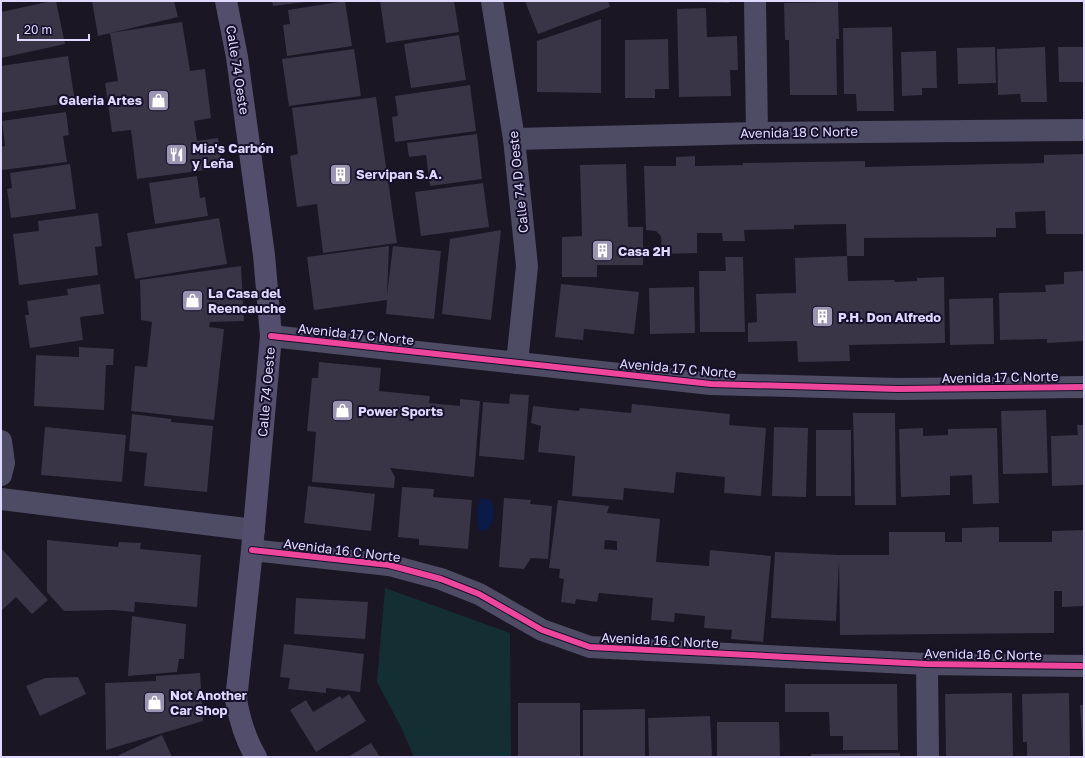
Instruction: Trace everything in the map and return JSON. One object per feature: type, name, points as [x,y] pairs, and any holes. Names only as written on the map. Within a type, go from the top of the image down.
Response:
[{"type":"street","name":"Calle 74 Oeste","points":[[226,1],[238,65],[264,255],[271,336],[253,540],[236,700],[245,736],[256,757]]},
{"type":"street","name":"Calle 74 D Oeste","points":[[492,1],[514,139],[527,266],[517,364]]},
{"type":"street","points":[[755,1],[757,133]]},
{"type":"street","name":"Avenida 18 C Norte","points":[[514,139],[757,133],[1084,130]]},
{"type":"street","name":"Avenida 17 C Norte","points":[[271,336],[710,384],[898,389],[1084,387]]},
{"type":"street","points":[[1,441],[4,463],[1,475]]},
{"type":"street","name":"Avenida 16 C Norte","points":[[1,499],[253,540],[389,565],[441,579],[479,594],[542,630],[590,647],[927,664],[1084,666]]},
{"type":"street","points":[[927,664],[928,757]]},
{"type":"green space","points":[[385,588],[510,633],[511,757],[414,757],[401,727],[377,682]]},
{"type":"water","points":[[480,498],[491,500],[494,509],[492,522],[483,532],[479,530],[477,522]]},
{"type":"building","points":[[56,1],[65,44],[1,58],[1,12]]},
{"type":"building","points":[[92,1],[174,1],[178,17],[98,36]]},
{"type":"building","points":[[272,1],[305,1],[305,2],[273,6]]},
{"type":"building","points":[[345,1],[352,46],[287,56],[283,25],[290,24],[288,10]]},
{"type":"building","points":[[380,1],[454,1],[459,32],[386,43]]},
{"type":"building","points":[[525,1],[608,1],[610,7],[538,34]]},
{"type":"building","points":[[729,1],[729,3],[699,2]]},
{"type":"building","points":[[838,2],[839,39],[836,39],[837,95],[790,95],[789,40],[785,40],[784,3]]},
{"type":"building","points":[[706,8],[707,37],[737,36],[738,70],[730,70],[731,96],[679,97],[677,9]]},
{"type":"building","points":[[601,19],[601,93],[537,92],[537,41]]},
{"type":"building","points":[[182,22],[190,71],[205,69],[211,118],[194,121],[197,141],[218,138],[222,168],[137,179],[131,130],[112,132],[105,83],[118,81],[110,33]]},
{"type":"building","points":[[892,27],[894,111],[857,111],[856,94],[844,94],[843,28]]},
{"type":"building","points":[[459,35],[466,80],[411,88],[404,44]]},
{"type":"building","points":[[668,39],[669,89],[655,89],[655,98],[625,98],[625,40]]},
{"type":"building","points":[[995,47],[996,83],[958,84],[957,48]]},
{"type":"building","points":[[1045,47],[1047,102],[1021,102],[1020,94],[998,95],[997,49]]},
{"type":"building","points":[[1058,47],[1084,47],[1084,82],[1059,82]]},
{"type":"building","points":[[354,49],[361,96],[289,106],[282,59]]},
{"type":"building","points":[[936,51],[937,88],[922,88],[922,95],[902,96],[901,52]]},
{"type":"building","points":[[68,56],[75,102],[1,113],[1,66]]},
{"type":"building","points":[[470,85],[476,131],[395,142],[392,117],[398,116],[395,96]]},
{"type":"building","points":[[376,97],[397,243],[323,253],[317,204],[297,207],[290,156],[298,154],[292,108]]},
{"type":"building","points":[[66,112],[69,135],[63,136],[67,162],[2,170],[1,147],[5,146],[2,121]]},
{"type":"building","points":[[477,134],[482,179],[430,186],[426,155],[409,157],[407,143]]},
{"type":"building","points":[[1084,154],[1084,234],[1046,234],[1045,211],[1015,212],[1016,228],[996,228],[996,237],[864,238],[864,256],[847,256],[846,224],[794,225],[794,229],[744,230],[745,241],[723,241],[722,233],[697,233],[697,253],[662,254],[661,236],[656,231],[646,230],[644,166],[676,166],[676,157],[695,156],[695,166],[743,165],[743,163],[865,161],[865,167],[1044,163],[1044,155]]},
{"type":"building","points":[[70,164],[76,209],[11,218],[7,189],[12,188],[10,173]]},
{"type":"building","points":[[626,164],[628,227],[643,227],[643,265],[597,265],[597,277],[562,277],[562,237],[582,236],[580,165]]},
{"type":"building","points":[[197,176],[200,198],[205,197],[208,216],[155,224],[149,183]]},
{"type":"building","points":[[483,183],[489,227],[421,236],[415,192]]},
{"type":"building","points":[[98,213],[102,246],[95,247],[98,275],[19,285],[13,234],[39,231],[38,221]]},
{"type":"building","points":[[219,218],[227,264],[135,279],[127,233]]},
{"type":"building","points":[[501,230],[491,320],[442,314],[450,239]]},
{"type":"building","points":[[389,246],[387,295],[393,246],[441,251],[434,319],[386,314],[387,300],[314,310],[307,257]]},
{"type":"building","points":[[847,256],[848,281],[895,280],[894,282],[917,281],[917,278],[944,277],[945,343],[849,345],[850,361],[798,362],[797,341],[748,342],[748,323],[757,322],[756,294],[796,293],[795,258]]},
{"type":"building","points":[[725,257],[743,257],[745,332],[700,332],[699,271],[726,271]]},
{"type":"building","points":[[241,266],[244,321],[210,322],[209,327],[224,329],[214,420],[131,411],[135,366],[147,367],[152,322],[141,320],[140,280]]},
{"type":"building","points":[[1084,271],[1084,341],[1047,343],[1047,339],[1000,340],[999,293],[1046,292],[1045,285],[1064,284],[1064,272]]},
{"type":"building","points":[[100,284],[104,314],[80,317],[83,340],[30,348],[25,315],[29,315],[27,301],[68,295],[67,289]]},
{"type":"building","points":[[561,284],[639,292],[634,334],[584,329],[583,340],[555,337]]},
{"type":"building","points":[[694,287],[695,333],[650,334],[649,288]]},
{"type":"building","points":[[993,298],[994,344],[950,345],[949,299]]},
{"type":"building","points":[[79,347],[114,349],[113,365],[106,365],[104,410],[34,406],[36,355],[79,357]]},
{"type":"building","points":[[319,362],[381,368],[379,391],[430,396],[429,403],[460,406],[460,399],[480,401],[474,477],[390,468],[395,477],[394,488],[312,482],[316,432],[307,431],[312,378],[318,378]]},
{"type":"building","points":[[510,394],[529,395],[524,460],[479,456],[483,402],[509,404]]},
{"type":"building","points":[[632,404],[730,414],[729,425],[766,428],[761,496],[724,493],[725,477],[676,472],[674,493],[624,488],[623,500],[572,496],[575,456],[538,452],[541,426],[531,423],[533,406],[579,411],[580,408],[631,413]]},
{"type":"building","points":[[1046,410],[1048,473],[1003,474],[1001,411]]},
{"type":"building","points":[[853,413],[895,413],[896,505],[855,505]]},
{"type":"building","points":[[132,414],[171,419],[171,422],[213,426],[207,492],[144,486],[147,453],[129,451]]},
{"type":"building","points":[[1077,425],[1084,425],[1084,485],[1052,486],[1051,436],[1078,435]]},
{"type":"building","points":[[45,427],[126,435],[122,482],[41,475]]},
{"type":"building","points":[[774,427],[808,428],[806,497],[772,496]]},
{"type":"building","points":[[923,428],[923,436],[948,435],[948,429],[997,428],[999,503],[973,504],[972,475],[950,476],[950,495],[901,497],[899,429]]},
{"type":"building","points":[[816,430],[851,430],[851,496],[816,496]]},
{"type":"building","points":[[308,486],[375,494],[371,531],[304,523]]},
{"type":"building","points":[[402,487],[434,489],[433,497],[472,500],[468,549],[419,545],[419,539],[398,537]]},
{"type":"building","points":[[504,498],[531,500],[530,504],[552,506],[548,559],[531,558],[524,569],[499,567]]},
{"type":"building","points":[[558,500],[609,506],[607,513],[660,519],[656,562],[709,566],[710,550],[771,556],[763,642],[731,639],[732,630],[704,628],[705,616],[675,613],[674,622],[651,620],[653,598],[599,593],[597,602],[576,599],[575,604],[561,602],[564,579],[559,578],[560,569],[549,568]],"holes":[[[605,540],[617,541],[617,550],[604,549]]]},
{"type":"building","points":[[999,527],[999,542],[1052,542],[1052,531],[1084,530],[1084,606],[1062,607],[1062,591],[1054,591],[1054,633],[840,635],[839,561],[836,621],[771,618],[775,552],[839,555],[889,555],[889,532],[945,532],[945,542],[962,542],[962,528]]},
{"type":"building","points":[[47,540],[118,547],[119,542],[141,543],[140,549],[201,555],[197,607],[135,602],[134,612],[114,610],[64,611],[47,592]]},
{"type":"building","points":[[1,548],[48,600],[32,614],[16,597],[1,611]]},
{"type":"building","points":[[296,598],[368,602],[365,639],[294,634]]},
{"type":"building","points":[[132,616],[186,624],[184,659],[179,659],[177,672],[128,676]]},
{"type":"building","points":[[284,644],[364,654],[360,692],[326,688],[326,693],[288,689],[290,678],[280,677]]},
{"type":"building","name":"Not Another Car Shop","points":[[200,673],[203,721],[106,750],[105,683],[156,681],[156,676]]},
{"type":"building","points":[[78,677],[86,694],[40,716],[26,686],[45,678]]},
{"type":"building","points":[[785,684],[897,684],[898,750],[843,750],[843,736],[830,736],[829,712],[785,712]]},
{"type":"building","points":[[1012,693],[1013,757],[946,757],[945,694]]},
{"type":"building","points":[[1069,693],[1070,757],[1027,757],[1027,742],[1023,742],[1022,694]]},
{"type":"building","points":[[349,694],[366,721],[316,752],[290,710],[306,700],[313,712],[340,696],[342,699]]},
{"type":"building","points":[[518,703],[580,703],[580,757],[518,757]]},
{"type":"building","points":[[1080,705],[1084,705],[1084,749],[1083,749]]},
{"type":"building","points":[[645,709],[645,757],[583,757],[583,710]]},
{"type":"building","points":[[710,716],[712,757],[649,757],[648,718]]},
{"type":"building","points":[[717,722],[779,722],[780,757],[717,757]]},
{"type":"building","points":[[162,735],[172,757],[120,757],[119,755]]},
{"type":"building","points":[[371,743],[380,757],[348,757]]},
{"type":"building","points":[[900,753],[900,757],[811,757],[811,754]]},
{"type":"cycle path","points":[[271,336],[711,384],[898,389],[1084,387]]},
{"type":"cycle path","points":[[252,550],[389,565],[441,579],[479,594],[542,630],[590,647],[927,664],[1084,666]]},
{"type":"place","name":"Galeria Artes","points":[[158,100]]},
{"type":"place","name":"Mia's Carbón y Leña","points":[[177,155]]},
{"type":"place","name":"Servipan S.A.","points":[[340,174]]},
{"type":"place","name":"Casa 2H","points":[[603,251]]},
{"type":"place","name":"La Casa del Reencauche","points":[[192,300]]},
{"type":"place","name":"P.H. Don Alfredo","points":[[823,317]]},
{"type":"place","name":"Power Sports","points":[[343,411]]},
{"type":"place","name":"Not Another Car Shop","points":[[154,702]]}]
